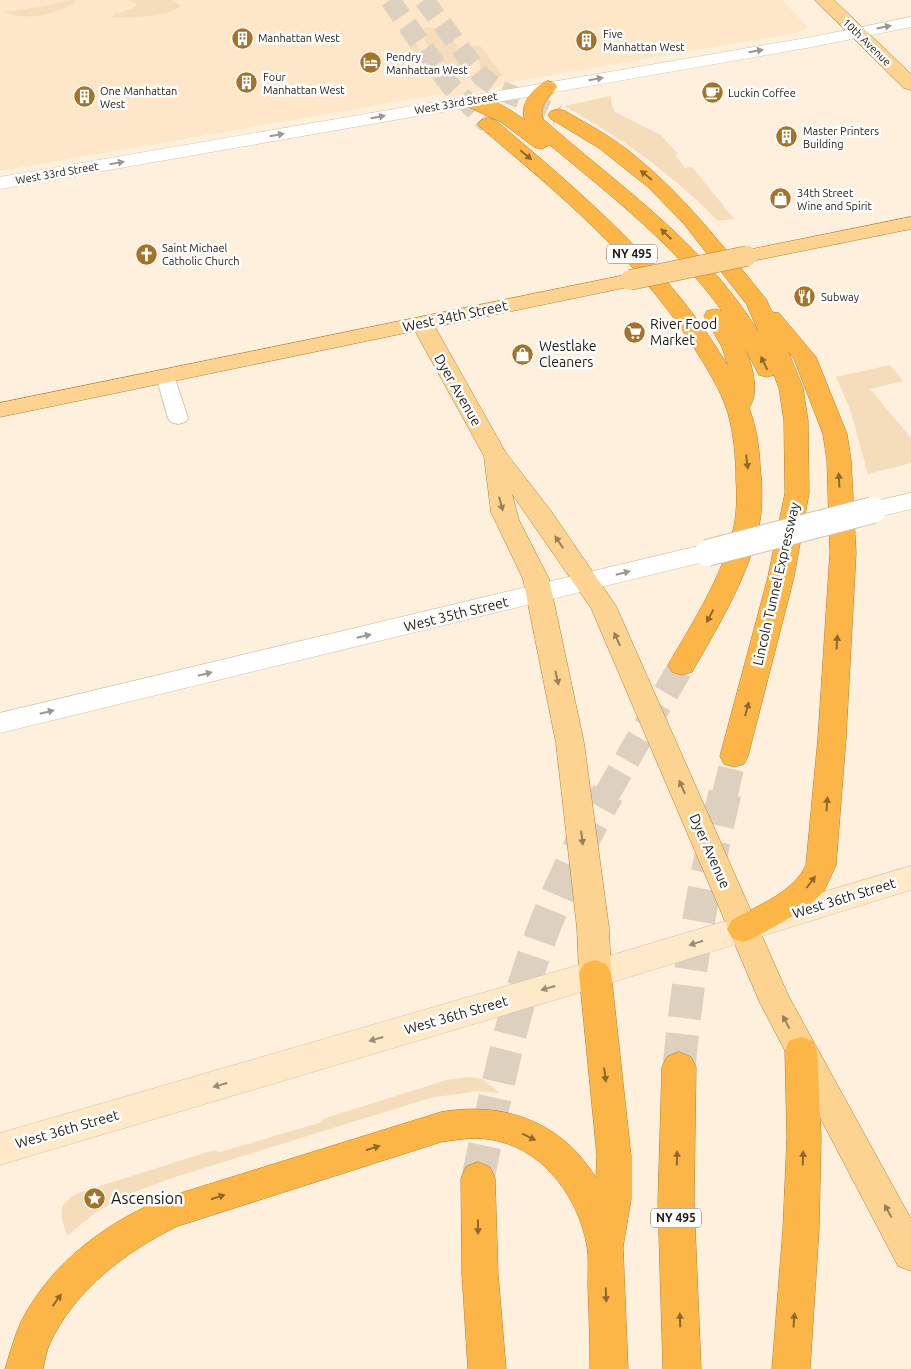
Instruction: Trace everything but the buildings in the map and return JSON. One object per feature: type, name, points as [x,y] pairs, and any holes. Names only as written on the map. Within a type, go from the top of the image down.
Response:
[{"type":"highway","points":[[548,88],[536,100],[531,110],[530,114],[535,122],[640,210],[688,256],[738,319],[796,421]]},
{"type":"highway","points":[[471,100],[509,117],[630,220],[667,256],[714,315],[731,340],[744,382],[740,413]]},
{"type":"highway","name":"Lincoln Tunnel Expressway","points":[[558,115],[606,144],[656,183],[691,220],[758,304],[791,388],[796,421],[798,464],[793,520],[781,577],[734,756]]},
{"type":"highway","name":"NY 495","points":[[488,124],[574,197],[646,268],[674,301],[697,333],[722,374],[740,413],[750,489],[747,526],[734,566],[717,602],[682,665]]},
{"type":"highway","points":[[743,929],[796,899],[814,882],[821,865],[832,738],[842,553],[838,460],[835,434],[826,407],[804,357],[758,304]]},
{"type":"highway","points":[[595,973],[614,1156],[612,1199],[605,1247],[609,1369]]},
{"type":"highway","points":[[791,1369],[801,1228],[804,1138],[801,1051]]},
{"type":"highway","name":"NY 495","points":[[679,1068],[676,1201],[682,1369]]},
{"type":"highway","points":[[24,1369],[31,1342],[57,1298],[95,1258],[114,1242],[134,1230],[171,1212],[440,1127],[478,1122],[499,1125],[535,1139],[565,1163],[589,1197],[598,1219],[605,1247]]},
{"type":"highway","points":[[478,1178],[481,1312],[487,1369]]},
{"type":"main road","name":"10th Avenue","points":[[824,0],[911,84]]},
{"type":"main road","name":"West 34th Street","points":[[0,410],[911,223]]},
{"type":"main road","name":"Dyer Avenue","points":[[422,323],[496,456],[603,606],[776,1003],[911,1254]]},
{"type":"main road","name":"Dyer Avenue","points":[[496,456],[499,498],[506,520],[530,565],[570,742],[593,928],[595,973]]},
{"type":"main road","name":"West 36th Street","points":[[0,1149],[911,878]]},
{"type":"street","name":"West 33rd Street","points":[[0,183],[812,42],[911,22]]},
{"type":"street","name":"West 35th Street","points":[[0,723],[538,594],[911,501]]},
{"type":"lane","points":[[165,376],[178,418]]},
{"type":"shaded area","name":"Manhattan West","points":[[0,0],[782,0],[808,27],[796,33],[507,83],[494,89],[454,96],[436,95],[0,171]]},
{"type":"shaded area","points":[[73,0],[77,1],[60,10],[42,15],[22,16],[4,12],[46,6]]},
{"type":"shaded area","points":[[127,0],[173,0],[181,6],[159,14],[139,17],[113,17],[114,14],[131,9],[137,5]]},
{"type":"shaded area","points":[[426,27],[441,32],[455,43],[465,58],[468,73],[457,74],[438,62],[426,43],[423,29]]},
{"type":"shaded area","points":[[413,30],[418,49],[425,60],[445,76],[458,83],[437,86],[399,32]]},
{"type":"shaded area","points":[[479,45],[503,76],[480,78],[480,63],[471,46]]},
{"type":"shaded area","points":[[611,96],[615,112],[661,135],[678,154],[675,155],[685,168],[692,167],[734,219],[718,221],[683,188],[645,157],[606,130],[564,106]]},
{"type":"shaded area","points":[[890,365],[903,381],[870,389],[911,438],[911,463],[868,474],[850,409],[836,377]]},
{"type":"shaded area","points":[[470,1077],[482,1079],[500,1093],[478,1091],[430,1098],[172,1178],[122,1197],[95,1213],[67,1236],[62,1220],[62,1206],[71,1197],[81,1192],[214,1150],[220,1152],[319,1123],[325,1118],[447,1080]]},
{"type":"tunnel","points":[[390,0],[450,85],[488,124]]},
{"type":"tunnel","points":[[424,0],[482,77],[500,90],[558,115]]},
{"type":"tunnel","points":[[607,794],[682,665]]},
{"type":"tunnel","points":[[725,794],[734,756]]},
{"type":"tunnel","points":[[478,1178],[504,1057],[530,967],[547,919],[563,883],[608,793]]},
{"type":"tunnel","points":[[679,1067],[697,929],[725,793]]},
{"type":"place","name":"Manhattan West","points":[[242,38]]},
{"type":"place","name":"Five Manhattan West","points":[[587,40]]},
{"type":"place","name":"Pendry Manhattan West","points":[[370,63]]},
{"type":"place","name":"Four Manhattan West","points":[[247,83]]},
{"type":"place","name":"Luckin Coffee","points":[[712,93]]},
{"type":"place","name":"One Manhattan West","points":[[84,97]]},
{"type":"place","name":"Master Printers Building","points":[[787,137]]},
{"type":"place","name":"34th Street Wine and Spirit","points":[[781,199]]},
{"type":"place","name":"Saint Michael Catholic Church","points":[[146,254]]},
{"type":"place","name":"Subway","points":[[805,297]]},
{"type":"place","name":"River Food Market","points":[[634,332]]},
{"type":"place","name":"Westlake Cleaners","points":[[523,354]]},
{"type":"place","name":"Ascension","points":[[95,1198]]}]
